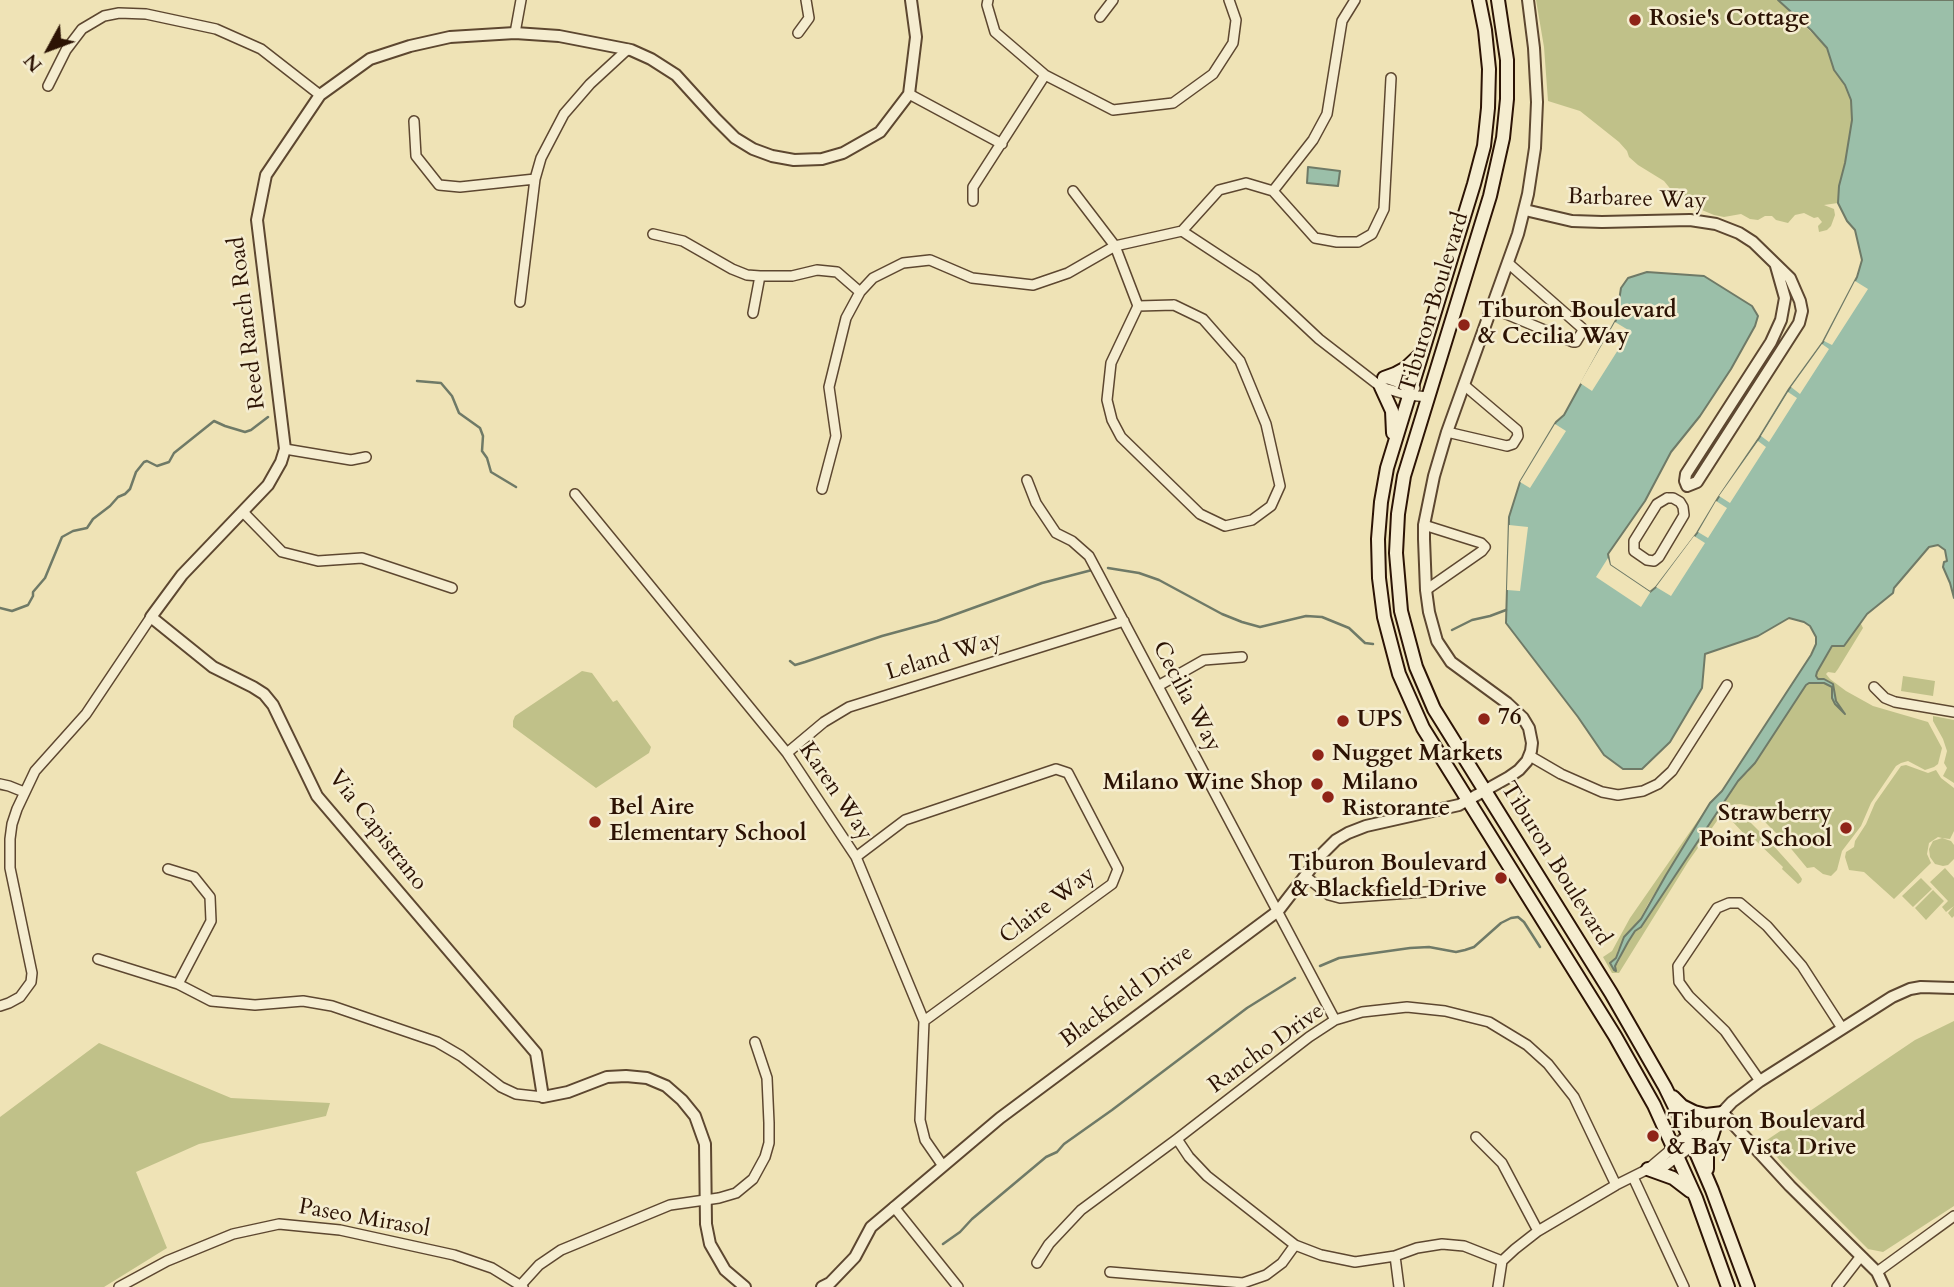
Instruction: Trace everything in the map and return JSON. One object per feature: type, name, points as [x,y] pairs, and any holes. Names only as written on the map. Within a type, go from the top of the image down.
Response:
[{"type":"main road","name":"Tiburon Boulevard","points":[[1479,0],[1489,69],[1483,146],[1469,203],[1384,480],[1378,539],[1381,597],[1388,636],[1399,674],[1419,719],[1645,1087],[1696,1198],[1728,1287]]},
{"type":"main road","name":"Tiburon Boulevard","points":[[1498,0],[1507,70],[1502,148],[1400,495],[1396,553],[1398,592],[1410,649],[1423,686],[1445,729],[1611,993],[1665,1087],[1691,1139],[1748,1287]]},
{"type":"main road","points":[[1394,441],[1392,411],[1379,381],[1406,368],[1422,353]]},
{"type":"main road","points":[[1665,1087],[1677,1101],[1694,1112],[1719,1119],[1706,1157],[1712,1190]]},
{"type":"main road","points":[[1648,1169],[1678,1181],[1696,1198]]},
{"type":"street","points":[[514,33],[521,0]]},
{"type":"street","points":[[798,33],[809,18],[806,0]]},
{"type":"street","points":[[911,0],[916,37],[909,94],[1002,144]]},
{"type":"street","points":[[988,0],[995,32],[1045,75],[1113,110],[1172,103],[1213,74],[1233,43],[1236,20],[1229,0]]},
{"type":"street","points":[[1100,17],[1113,0]]},
{"type":"street","points":[[1273,191],[1313,140],[1327,114],[1342,21],[1356,0]]},
{"type":"street","points":[[1528,0],[1536,72],[1537,122],[1532,172],[1525,210],[1508,263],[1433,476],[1424,525],[1426,590],[1433,630],[1444,652],[1460,669],[1519,713],[1531,733],[1530,756],[1561,774],[1602,792],[1618,795],[1643,791],[1658,784],[1672,771],[1727,685]]},
{"type":"street","points":[[48,86],[66,50],[82,29],[104,16],[119,13],[146,14],[216,29],[261,49],[320,94]]},
{"type":"street","name":"Reed Ranch Road","points":[[285,449],[257,220],[266,175],[320,94],[370,59],[450,37],[514,33],[559,36],[628,49],[651,59],[676,75],[735,138],[772,156],[806,160],[843,153],[880,132],[909,94]]},
{"type":"street","points":[[520,302],[535,179],[541,158],[564,114],[628,49]]},
{"type":"street","points":[[973,201],[972,187],[1045,75]]},
{"type":"street","points":[[822,489],[836,436],[830,387],[846,318],[860,292],[873,278],[903,263],[930,260],[972,278],[1032,285],[1068,274],[1115,246],[1182,231],[1219,190],[1245,183],[1273,191],[1315,238],[1358,242],[1372,234],[1384,209],[1391,78]]},
{"type":"street","points":[[414,121],[416,156],[439,185],[460,187],[535,179]]},
{"type":"street","points":[[1073,191],[1115,246],[1138,306],[1111,363],[1107,400],[1121,438],[1200,514],[1225,526],[1252,520],[1271,506],[1280,486],[1266,424],[1240,361],[1203,320],[1174,305],[1138,306]]},
{"type":"street","name":"Barbaree Way","points":[[1525,210],[1592,223],[1690,220],[1716,224],[1746,237],[1759,248],[1786,274],[1799,297],[1802,311],[1799,323],[1697,482],[1687,486],[1678,500]]},
{"type":"street","points":[[1182,231],[1255,279],[1319,339],[1353,366],[1379,381],[1428,397]]},
{"type":"street","points":[[653,234],[683,241],[747,275],[792,276],[817,271],[837,272],[860,292]]},
{"type":"street","points":[[1492,308],[1573,342],[1577,341],[1583,332],[1582,328],[1508,263]]},
{"type":"street","name":"Barbaree Way","points":[[1687,486],[1686,474],[1771,342],[1782,320],[1785,298],[1776,266]]},
{"type":"street","points":[[753,313],[760,276]]},
{"type":"street","points":[[1447,432],[1508,446],[1513,444],[1518,436],[1517,430],[1465,385]]},
{"type":"street","points":[[0,1006],[20,997],[30,982],[32,973],[9,855],[12,824],[35,771],[101,694],[182,575],[268,485],[285,449],[351,460],[366,457]]},
{"type":"street","name":"Cecilia Way","points":[[1027,480],[1036,503],[1056,533],[1072,541],[1088,556],[1335,1020]]},
{"type":"street","name":"Karen Way","points":[[575,494],[787,753],[856,857],[924,1021],[919,1120],[925,1140],[943,1166]]},
{"type":"street","points":[[1667,498],[1678,500],[1684,510],[1682,521],[1660,557],[1654,561],[1647,560],[1634,551],[1634,541],[1659,502],[1667,498]]},
{"type":"street","points":[[243,512],[282,552],[318,561],[362,558],[452,588]]},
{"type":"street","points":[[1424,525],[1481,543],[1485,547],[1426,590]]},
{"type":"street","name":"Via Capistrano","points":[[152,617],[213,667],[253,687],[274,705],[317,796],[536,1053],[543,1097]]},
{"type":"street","name":"Leland Way","points":[[787,753],[824,722],[849,707],[1124,621]]},
{"type":"street","points":[[1158,686],[1204,660],[1242,656]]},
{"type":"street","points":[[1874,687],[1885,698],[1895,702],[1954,712]]},
{"type":"street","name":"Blackfield Drive","points":[[822,1287],[830,1283],[855,1257],[871,1227],[1029,1095],[1278,911],[1331,844],[1348,833],[1373,824],[1445,809],[1468,800],[1519,770],[1530,756]]},
{"type":"street","name":"Claire Way","points":[[856,857],[905,820],[1056,769],[1068,773],[1118,869],[1112,884],[924,1021]]},
{"type":"street","points":[[0,784],[24,792]]},
{"type":"street","points":[[167,869],[194,877],[210,897],[212,921],[178,984]]},
{"type":"street","points":[[1305,876],[1329,895],[1340,898],[1439,891]]},
{"type":"street","points":[[1760,1082],[1725,1031],[1689,996],[1679,982],[1678,966],[1717,908],[1729,903],[1740,904],[1767,926],[1802,966],[1842,1028]]},
{"type":"street","points":[[98,959],[178,984],[211,1001],[255,1005],[303,1001],[332,1006],[437,1042],[461,1056],[501,1087],[516,1094],[543,1097],[568,1092],[607,1077],[647,1078],[666,1086],[695,1116],[705,1144],[706,1224],[710,1244],[725,1270],[745,1287]]},
{"type":"street","points":[[1498,1287],[1502,1261],[1538,1231],[1616,1185],[1648,1169],[1664,1167],[1676,1151],[1719,1119],[1732,1102],[1842,1028],[1910,989],[1954,988]]},
{"type":"street","name":"Rancho Drive","points":[[1037,1263],[1049,1244],[1081,1210],[1308,1037],[1335,1020],[1362,1012],[1406,1007],[1445,1011],[1489,1022],[1527,1045],[1548,1065],[1574,1097],[1616,1185]]},
{"type":"street","points":[[521,1286],[539,1265],[561,1250],[670,1205],[736,1193],[753,1179],[765,1157],[769,1133],[767,1078],[755,1042]]},
{"type":"street","points":[[1719,1119],[1877,1272],[1884,1287]]},
{"type":"street","points":[[1476,1137],[1502,1163],[1538,1231]]},
{"type":"street","points":[[1177,1139],[1189,1157],[1207,1175],[1295,1245],[1321,1255],[1354,1262],[1395,1256],[1417,1248],[1442,1244],[1464,1246],[1502,1261]]},
{"type":"street","points":[[1633,1177],[1684,1287]]},
{"type":"street","points":[[894,1207],[958,1287]]},
{"type":"street","points":[[1877,1272],[1954,1216]]},
{"type":"street","name":"Paseo Mirasol","points":[[120,1287],[167,1261],[233,1234],[279,1224],[340,1230],[454,1255],[492,1268],[521,1286]]},
{"type":"street","points":[[1110,1272],[1243,1283],[1266,1275],[1282,1263],[1295,1245]]},
{"type":"street","points":[[1395,1256],[1399,1287]]},
{"type":"street","points":[[1837,1287],[1861,1256]]},
{"type":"shaded area","points":[[1536,0],[1778,0],[1827,48],[1834,70],[1845,85],[1851,100],[1852,120],[1838,203],[1824,205],[1834,209],[1831,226],[1819,232],[1818,226],[1822,222],[1818,217],[1804,213],[1795,215],[1788,223],[1772,216],[1758,220],[1741,214],[1724,217],[1697,208],[1677,197],[1664,181],[1638,165],[1619,142],[1580,111],[1548,101],[1544,47]]},
{"type":"shaded area","points":[[1778,0],[1954,0],[1954,598],[1943,567],[1947,561],[1945,550],[1938,545],[1929,547],[1894,588],[1893,593],[1867,614],[1844,646],[1832,646],[1816,676],[1833,684],[1836,701],[1845,714],[1832,698],[1832,687],[1824,683],[1806,685],[1755,763],[1738,781],[1641,927],[1635,931],[1615,966],[1616,971],[1610,963],[1616,958],[1624,937],[1641,919],[1710,803],[1722,791],[1811,655],[1816,637],[1810,626],[1789,618],[1758,636],[1705,654],[1702,688],[1670,742],[1642,769],[1623,769],[1604,755],[1506,623],[1509,517],[1520,482],[1556,422],[1564,415],[1616,320],[1621,288],[1628,278],[1647,272],[1704,276],[1752,306],[1758,316],[1731,369],[1700,416],[1671,452],[1645,501],[1608,554],[1610,565],[1650,592],[1697,533],[1789,389],[1823,342],[1857,277],[1862,260],[1855,230],[1838,203],[1852,120],[1851,100],[1845,85],[1834,70],[1827,48]]},
{"type":"shaded area","points":[[1308,167],[1340,171],[1338,186],[1307,183]]},
{"type":"shaded area","points":[[1860,622],[1863,628],[1838,669],[1835,673],[1826,674],[1846,691],[1873,706],[1928,722],[1942,748],[1938,764],[1925,770],[1908,761],[1896,766],[1871,803],[1861,826],[1842,851],[1837,870],[1831,876],[1814,867],[1807,868],[1764,821],[1755,807],[1740,804],[1726,808],[1688,862],[1619,973],[1612,973],[1603,957],[1612,951],[1630,918],[1710,803],[1640,919],[1618,950],[1613,962],[1615,966],[1618,963],[1635,931],[1641,927],[1738,781],[1763,751],[1806,685],[1821,683],[1832,687],[1835,704],[1845,713],[1836,701],[1833,684],[1816,676],[1833,646],[1844,646]]},
{"type":"shaded area","points":[[582,671],[592,673],[613,702],[617,700],[651,747],[649,753],[596,788],[513,727],[515,716]]},
{"type":"shaded area","points":[[1903,676],[1935,681],[1933,696],[1901,691]]},
{"type":"shaded area","points":[[1933,716],[1954,720],[1954,783],[1943,776],[1947,768],[1944,763],[1947,751]]},
{"type":"shaded area","points":[[1906,765],[1928,773],[1936,770],[1941,778],[1954,788],[1954,831],[1950,839],[1938,837],[1929,843],[1927,854],[1931,863],[1894,899],[1864,872],[1849,870],[1845,857],[1846,852],[1854,847],[1875,803],[1901,766]]},
{"type":"shaded area","points":[[1738,813],[1771,843],[1798,873],[1801,882],[1798,884],[1752,837],[1749,839],[1731,820],[1731,816]]},
{"type":"shaded area","points":[[1942,838],[1954,845],[1954,859],[1943,866],[1935,864],[1929,849],[1933,841]]},
{"type":"shaded area","points":[[1945,868],[1954,878],[1954,906],[1946,912],[1942,907],[1948,901],[1930,882]]},
{"type":"shaded area","points":[[1921,878],[1932,889],[1913,907],[1902,896]]},
{"type":"shaded area","points":[[1933,890],[1944,901],[1926,920],[1915,908]]},
{"type":"shaded area","points":[[1954,906],[1954,916],[1952,918],[1948,913]]},
{"type":"shaded area","points":[[1954,1021],[1954,1206],[1883,1252],[1868,1249],[1764,1142],[1915,1040]]},
{"type":"shaded area","points":[[99,1043],[231,1098],[330,1103],[326,1116],[199,1144],[136,1172],[167,1248],[104,1287],[0,1287],[0,1117]]},
{"type":"pier","points":[[1855,281],[1868,289],[1832,345],[1824,341]]},
{"type":"pier","points":[[1615,322],[1630,331],[1592,391],[1580,383]]},
{"type":"pier","points":[[1822,344],[1829,349],[1800,394],[1791,387]]},
{"type":"pier","points":[[1788,392],[1797,398],[1769,442],[1761,436]]},
{"type":"pier","points":[[1555,424],[1566,431],[1530,488],[1520,482]]},
{"type":"pier","points":[[1758,441],[1766,447],[1730,503],[1719,496]]},
{"type":"pier","points":[[1716,501],[1727,508],[1708,538],[1698,532]]},
{"type":"pier","points":[[1509,525],[1528,527],[1520,591],[1507,590]]},
{"type":"pier","points":[[1694,536],[1705,543],[1671,596],[1656,587]]},
{"type":"pier","points":[[1608,558],[1610,565],[1651,591],[1641,607],[1596,577]]},
{"type":"waterway","points":[[417,381],[441,383],[452,396],[459,413],[480,428],[483,436],[482,451],[491,472],[516,487]]},
{"type":"waterway","points":[[0,608],[12,611],[28,605],[33,592],[45,578],[62,537],[87,528],[93,519],[125,494],[144,462],[157,466],[169,462],[174,453],[214,421],[245,432],[268,417]]},
{"type":"waterway","points":[[1108,568],[1139,573],[1159,580],[1242,622],[1260,627],[1306,616],[1322,617],[1349,628],[1365,643],[1373,644]]},
{"type":"waterway","points":[[790,661],[795,665],[805,662],[937,621],[1042,583],[1092,570]]},
{"type":"waterway","points":[[1452,630],[1472,620],[1506,610]]},
{"type":"waterway","points":[[1320,966],[1339,958],[1410,948],[1429,947],[1456,952],[1465,950],[1474,947],[1501,923],[1518,917],[1540,947]]},
{"type":"waterway","points":[[943,1244],[1046,1157],[1057,1152],[1064,1144],[1247,1008],[1295,978]]},
{"type":"place","name":"Rosie's Cottage","points":[[1635,20]]},
{"type":"place","name":"Tiburon Boulevard & Cecilia Way","points":[[1464,325]]},
{"type":"place","name":"76","points":[[1484,719]]},
{"type":"place","name":"UPS","points":[[1343,721]]},
{"type":"place","name":"Nugget Markets","points":[[1318,755]]},
{"type":"place","name":"Milano Wine Shop","points":[[1317,784]]},
{"type":"place","name":"Milano Ristorante","points":[[1328,797]]},
{"type":"place","name":"Bel Aire Elementary School","points":[[595,822]]},
{"type":"place","name":"Strawberry Point School","points":[[1846,828]]},
{"type":"place","name":"Tiburon Boulevard & Blackfield Drive","points":[[1501,878]]},
{"type":"place","name":"Tiburon Boulevard & Bay Vista Drive","points":[[1653,1136]]}]
